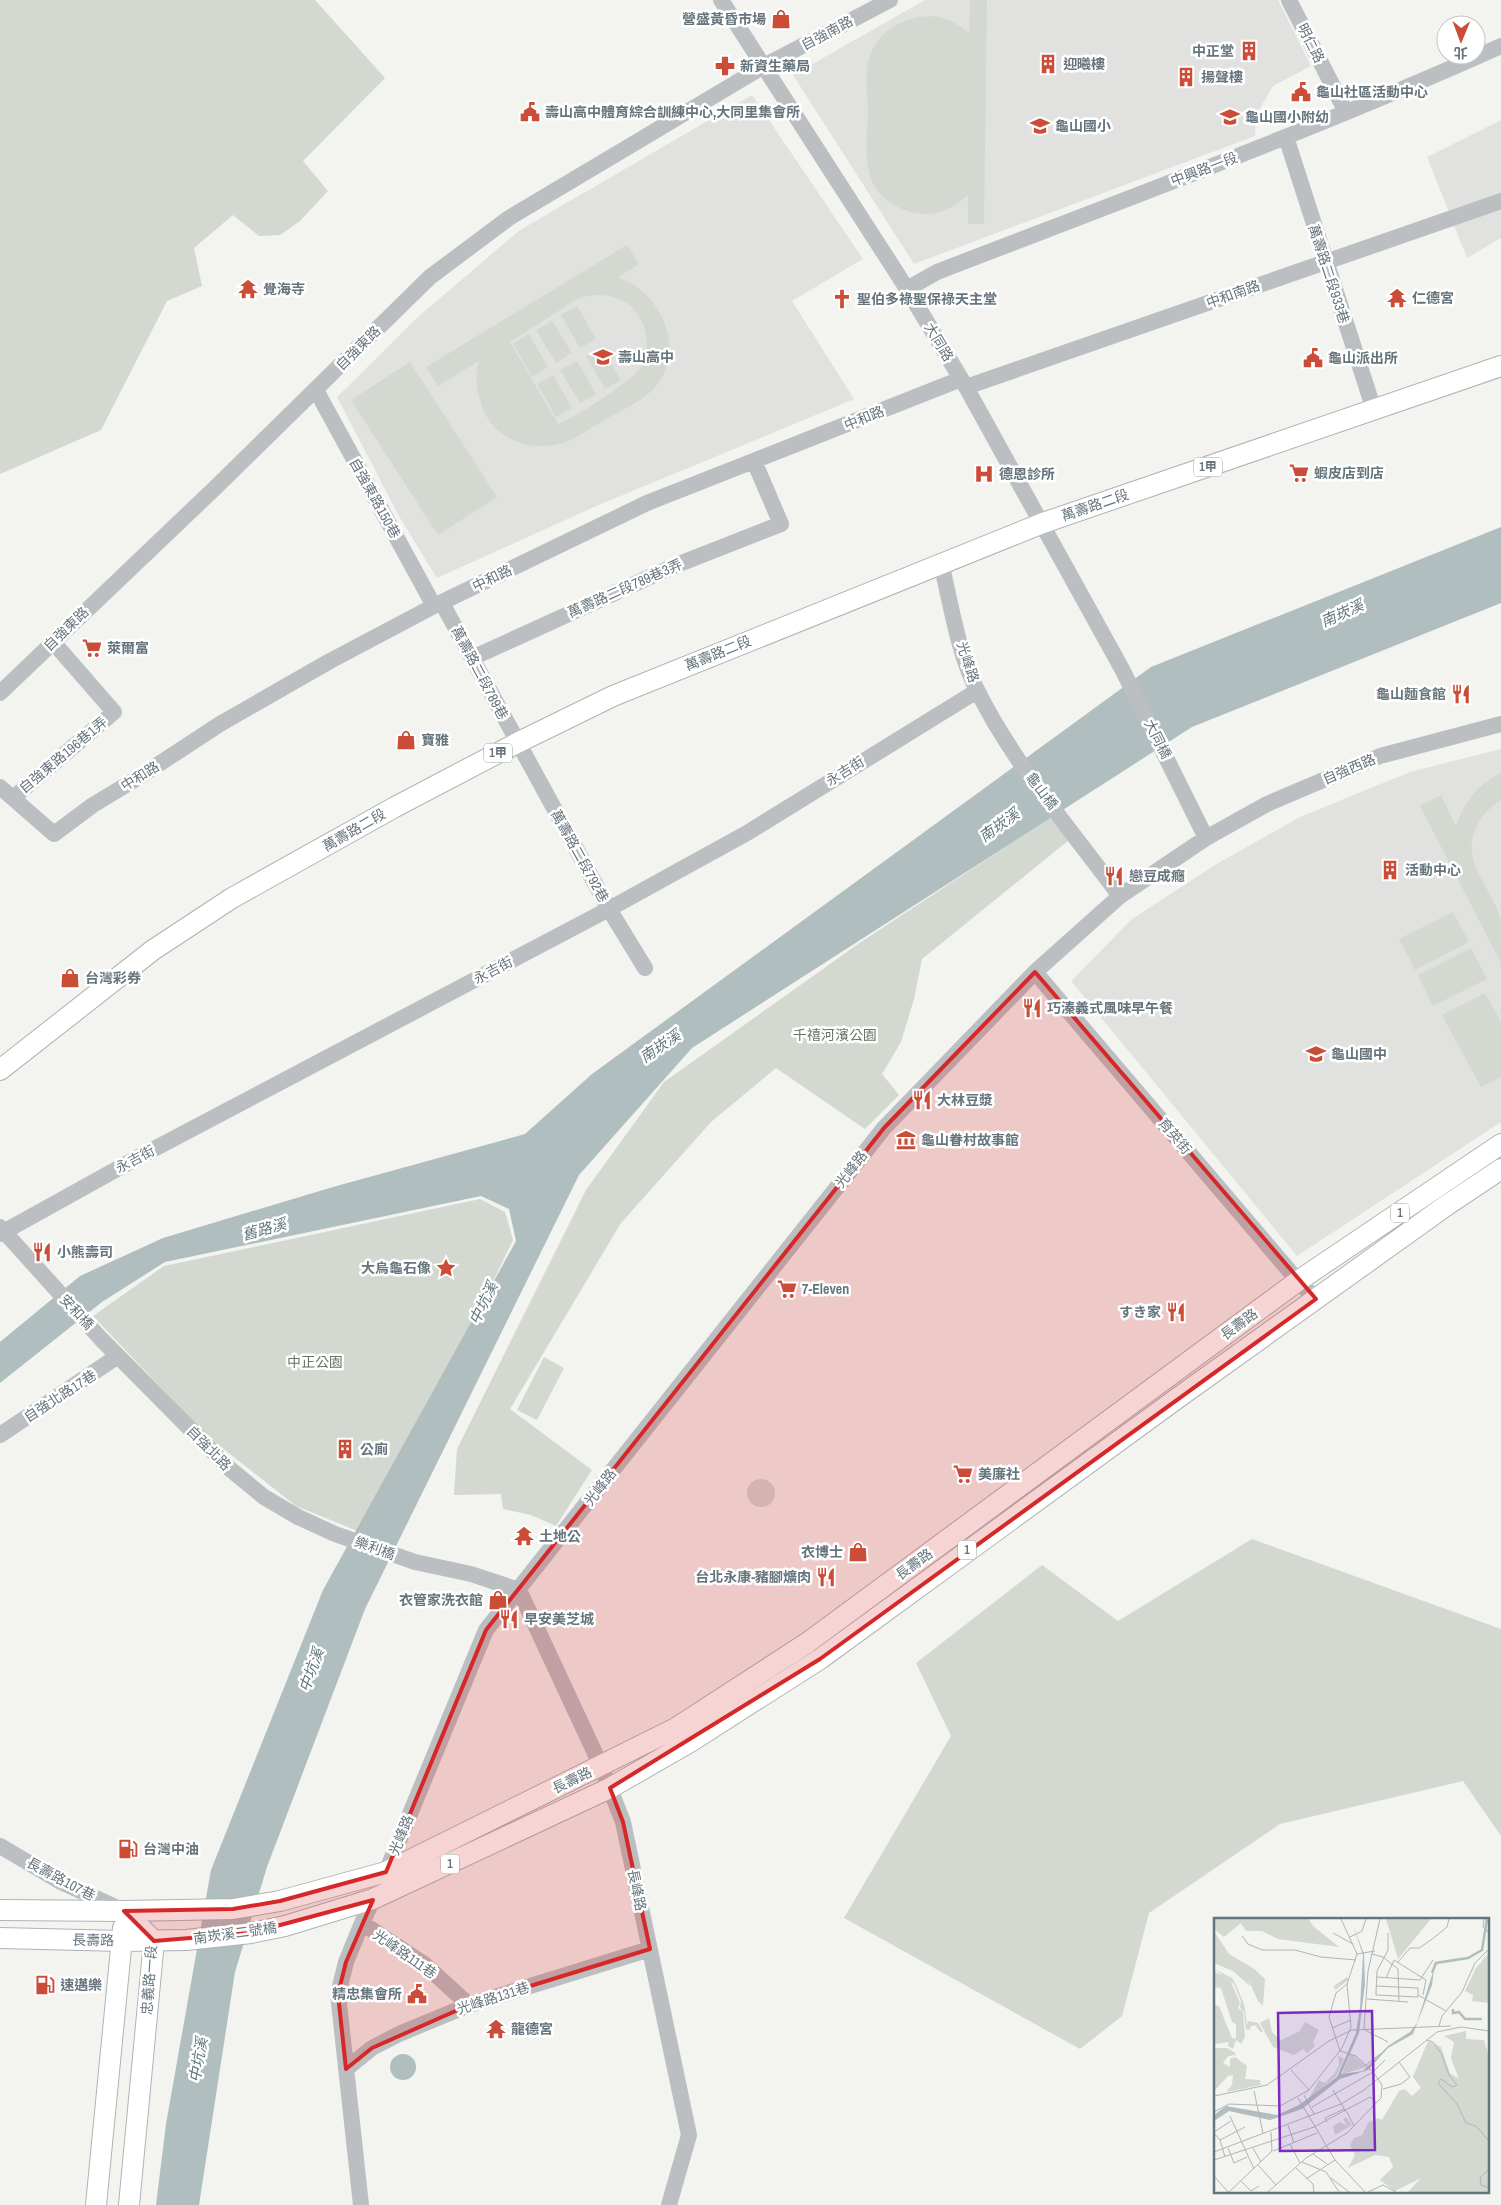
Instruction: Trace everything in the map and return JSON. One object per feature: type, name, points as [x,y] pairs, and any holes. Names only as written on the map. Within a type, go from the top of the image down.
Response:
[{"type":"main road","name":"萬壽路二段","points":[[0,1070],[153,950],[232,898],[395,807],[517,743],[613,696],[1042,523],[1501,366]]},
{"type":"main road","name":"長壽路","points":[[280,1901],[386,1872],[676,1728],[807,1643],[1298,1281],[1501,1144]]},
{"type":"main road","name":"長壽路","points":[[285,1926],[373,1899],[610,1788],[698,1737],[820,1659],[1316,1299],[1447,1205],[1501,1169]]},
{"type":"main road","points":[[849,1612],[862,1628]]},
{"type":"main road","name":"南崁溪二號橋","points":[[124,1911],[233,1909],[280,1901]]},
{"type":"main road","name":"1","points":[[0,1910],[124,1911]]},
{"type":"main road","name":"忠義路一段","points":[[96,2205],[123,1941],[124,1911]]},
{"type":"main road","name":"忠義路一段","points":[[124,1911],[154,1941],[129,2205]]},
{"type":"main road","name":"南崁溪二號橋","points":[[186,1940],[251,1933],[285,1926]]},
{"type":"main road","name":"長壽路","points":[[0,1938],[123,1941],[186,1940]]},
{"type":"street","name":"大同路","points":[[721,0],[907,289],[963,383],[1122,669]]},
{"type":"street","name":"自強南路","points":[[764,66],[890,0]]},
{"type":"street","name":"明仁路","points":[[1289,0],[1346,112]]},
{"type":"street","name":"中興路一段","points":[[907,289],[937,272],[1286,137],[1501,46]]},
{"type":"street","name":"自強東路","points":[[0,693],[316,390],[430,277],[509,218],[764,66]]},
{"type":"street","name":"萬壽路二段933巷","points":[[1286,137],[1374,410]]},
{"type":"street","name":"中和南路","points":[[963,383],[1326,263],[1501,202]]},
{"type":"street","name":"中和路","points":[[13,798],[54,834],[93,805],[220,724],[330,661],[438,605],[647,503],[963,383]]},
{"type":"street","name":"自強東路150巷","points":[[316,390],[438,605]]},
{"type":"street","name":"萬壽路二段789巷3弄","points":[[472,658],[674,566],[781,524],[754,461]]},
{"type":"street","name":"光峰路","points":[[941,563],[967,667],[977,691],[1014,753]]},
{"type":"street","name":"萬壽路二段789巷","points":[[438,605],[472,658],[517,743]]},
{"type":"street","name":"自強東路196巷1弄","points":[[13,798],[114,712],[53,642]]},
{"type":"street","name":"大同橋","points":[[1122,669],[1206,838]]},
{"type":"street","name":"永吉街","points":[[1,1230],[609,909],[747,832],[977,691]]},
{"type":"street","name":"自強西路","points":[[1206,838],[1266,804],[1380,756],[1501,724]]},
{"type":"street","name":"萬壽路二段792巷","points":[[517,743],[644,968]]},
{"type":"street","name":"龜山橋","points":[[1014,753],[1120,896]]},
{"type":"street","points":[[0,787],[13,798]]},
{"type":"street","name":"光峰路","points":[[361,2205],[338,1994],[346,1962],[386,1872],[486,1630],[884,1128],[1035,972],[1120,896],[1206,838]]},
{"type":"street","name":"育英街","points":[[1035,972],[1298,1281],[1316,1299]]},
{"type":"street","name":"安和橋","points":[[1,1230],[101,1338]]},
{"type":"street","name":"自強北路","points":[[101,1338],[230,1469],[264,1497],[298,1517],[335,1534]]},
{"type":"street","name":"自強北路17巷","points":[[0,1435],[118,1356]]},
{"type":"street","name":"樂利橋","points":[[335,1534],[415,1562],[471,1574],[519,1590]]},
{"type":"street","name":"長峰路","points":[[519,1590],[601,1766],[623,1822],[689,2135],[669,2205]]},
{"type":"street","name":"長壽路107巷","points":[[0,1846],[61,1882],[124,1911]]},
{"type":"street","name":"光峰路111巷","points":[[362,1923],[424,1964],[469,2005]]},
{"type":"street","name":"光峰路131巷","points":[[346,2069],[378,2045],[469,2005],[650,1949]]},
{"type":"highlighted area","points":[[1035,972],[1316,1299],[820,1659],[610,1788],[623,1822],[650,1949],[469,2005],[372,2048],[346,2069],[338,1994],[346,1962],[373,1900],[251,1933],[186,1940],[154,1941],[124,1911],[233,1909],[280,1901],[386,1872],[486,1630],[884,1128]]},
{"type":"shaded area","name":"龜山國小","points":[[925,0],[1278,0],[1311,66],[1273,86],[1256,115],[1255,136],[914,264],[793,75]]},
{"type":"shaded area","name":"壽山高中","points":[[752,95],[863,259],[792,301],[854,399],[594,507],[437,578],[400,518],[337,397],[419,316],[520,230]]},
{"type":"shaded area","points":[[1501,120],[1501,238],[1467,258],[1427,157]]},
{"type":"shaded area","name":"龜山國中","points":[[1501,749],[1501,1122],[1297,1256],[1071,981],[1132,919],[1215,865],[1300,817],[1410,772]]},
{"type":"green space","points":[[0,0],[315,0],[385,78],[303,161],[328,191],[300,221],[280,235],[259,236],[233,215],[194,248],[202,286],[167,301],[101,430],[0,474]]},
{"type":"green space","points":[[970,0],[987,0],[984,224],[968,224],[968,195],[947,209],[930,214],[910,212],[891,203],[883,197],[872,181],[867,154],[867,72],[869,59],[876,43],[891,28],[911,19],[922,17],[933,16],[947,19],[969,33]]},
{"type":"green space","points":[[627,245],[639,264],[618,277],[635,286],[655,305],[667,330],[669,343],[666,370],[659,382],[648,394],[576,437],[554,445],[530,445],[518,442],[497,430],[483,409],[479,397],[476,379],[479,361],[438,386],[426,367]],"holes":[[[594,295],[620,299],[637,314],[642,322],[647,341],[644,359],[635,374],[615,390],[558,424],[510,342],[579,298]]]},
{"type":"green space","points":[[577,306],[596,339],[580,348],[561,315]]},
{"type":"green space","points":[[552,321],[572,353],[556,363],[536,330]]},
{"type":"green space","points":[[529,334],[548,367],[532,377],[513,344]]},
{"type":"green space","points":[[602,347],[621,380],[605,389],[586,356]]},
{"type":"green space","points":[[577,361],[596,394],[580,403],[560,370]]},
{"type":"green space","points":[[410,362],[497,497],[438,535],[351,400]]},
{"type":"green space","points":[[553,375],[572,408],[556,417],[537,384]]},
{"type":"green space","points":[[1501,773],[1501,800],[1478,823],[1472,840],[1472,852],[1474,863],[1500,917],[1501,963],[1420,806],[1441,795],[1456,826],[1463,809],[1473,795],[1485,783]]},
{"type":"green space","name":"千禧河濱公園","points":[[1051,817],[1069,840],[922,959],[914,999],[901,1042],[882,1074],[899,1095],[865,1129],[776,1068],[711,1122],[621,1223],[510,1409],[592,1470],[556,1526],[531,1515],[503,1509],[501,1494],[454,1495],[457,1449],[586,1190],[664,1082],[861,942]]},
{"type":"green space","points":[[1453,912],[1469,942],[1415,970],[1399,939]]},
{"type":"green space","points":[[1471,948],[1487,979],[1433,1006],[1418,975]]},
{"type":"green space","points":[[1485,993],[1501,1022],[1501,1077],[1481,1087],[1442,1015]]},
{"type":"green space","name":"中正公園","points":[[480,1199],[505,1212],[513,1240],[370,1536],[296,1506],[206,1435],[93,1316],[164,1266]]},
{"type":"green space","points":[[544,1357],[564,1368],[537,1420],[517,1410]]},
{"type":"green space","points":[[761,1479],[771,1483],[775,1493],[771,1503],[761,1507],[751,1503],[747,1493],[751,1483]]},
{"type":"green space","points":[[1252,1539],[1501,1629],[1501,1836],[1463,1781],[1280,1824],[1149,1913],[1122,2016],[1080,2049],[844,1918],[951,1736],[916,1663],[1042,1565],[1118,1621]]},
{"type":"water","points":[[1501,527],[1501,603],[1192,727],[692,1048],[579,1175],[365,1609],[267,1867],[235,1972],[199,2205],[156,2205],[166,2124],[211,1870],[323,1590],[516,1241],[509,1209],[481,1196],[165,1262],[102,1302],[0,1383],[0,1342],[80,1276],[163,1238],[333,1187],[525,1134],[592,1074],[1151,667]]},
{"type":"water","points":[[403,2054],[412,2058],[416,2067],[412,2076],[403,2080],[394,2076],[390,2067],[394,2058]]},
{"type":"place","name":"營盛黃昏市場","points":[[781,19]]},
{"type":"place","name":"中正堂","points":[[1249,51]]},
{"type":"place","name":"迎曦樓","points":[[1048,64]]},
{"type":"place","name":"新資生藥局","points":[[725,66]]},
{"type":"place","name":"揚聲樓","points":[[1186,77]]},
{"type":"place","name":"龜山社區活動中心","points":[[1301,92]]},
{"type":"place","name":"壽山高中體育綜合訓練中心,大同里集會所","points":[[530,112]]},
{"type":"place","name":"龜山國小附幼","points":[[1230,117]]},
{"type":"place","name":"龜山國小","points":[[1040,126]]},
{"type":"place","name":"覺海寺","points":[[248,289]]},
{"type":"place","name":"仁德宮","points":[[1397,298]]},
{"type":"place","name":"聖伯多祿聖保祿天主堂","points":[[842,299]]},
{"type":"place","name":"壽山高中","points":[[603,357]]},
{"type":"place","name":"龜山派出所","points":[[1313,358]]},
{"type":"place","name":"蝦皮店到店","points":[[1299,473]]},
{"type":"place","name":"德恩診所","points":[[984,474]]},
{"type":"place","name":"萊爾富","points":[[92,648]]},
{"type":"place","name":"龜山麵食館","points":[[1461,694]]},
{"type":"place","name":"寶雅","points":[[406,740]]},
{"type":"place","name":"活動中心","points":[[1390,870]]},
{"type":"place","name":"戀豆成癮","points":[[1114,876]]},
{"type":"place","name":"台灣彩券","points":[[70,978]]},
{"type":"place","name":"巧溱義式風味早午餐","points":[[1032,1008]]},
{"type":"place","name":"龜山國中","points":[[1316,1054]]},
{"type":"place","name":"大林豆漿","points":[[922,1100]]},
{"type":"place","name":"龜山眷村故事館","points":[[906,1140]]},
{"type":"place","name":"小熊壽司","points":[[42,1252]]},
{"type":"place","name":"大烏龜石像","points":[[446,1268]]},
{"type":"place","name":"7-Eleven","points":[[787,1289]]},
{"type":"place","name":"すき家","points":[[1176,1312]]},
{"type":"place","name":"公廁","points":[[345,1449]]},
{"type":"place","name":"美廉社","points":[[963,1474]]},
{"type":"place","name":"土地公","points":[[524,1536]]},
{"type":"place","name":"衣博士","points":[[858,1552]]},
{"type":"place","name":"台北永康-豬腳爌肉","points":[[826,1577]]},
{"type":"place","name":"衣管家洗衣館","points":[[498,1600]]},
{"type":"place","name":"早安美芝城","points":[[509,1619]]},
{"type":"place","name":"台灣中油","points":[[128,1849]]},
{"type":"place","name":"速邁樂","points":[[45,1985]]},
{"type":"place","name":"精忠集會所","points":[[417,1994]]},
{"type":"place","name":"龍德宮","points":[[496,2029]]},
{"type":"water label","name":"南崁溪","points":[[1342,613]]},
{"type":"water label","name":"南崁溪","points":[[999,825]]},
{"type":"water label","name":"南崁溪","points":[[660,1046]]},
{"type":"water label","name":"舊路溪","points":[[264,1229]]},
{"type":"water label","name":"中坑溪","points":[[483,1303]]},
{"type":"water label","name":"中坑溪","points":[[311,1670]]},
{"type":"water label","name":"中坑溪","points":[[198,2060]]}]
